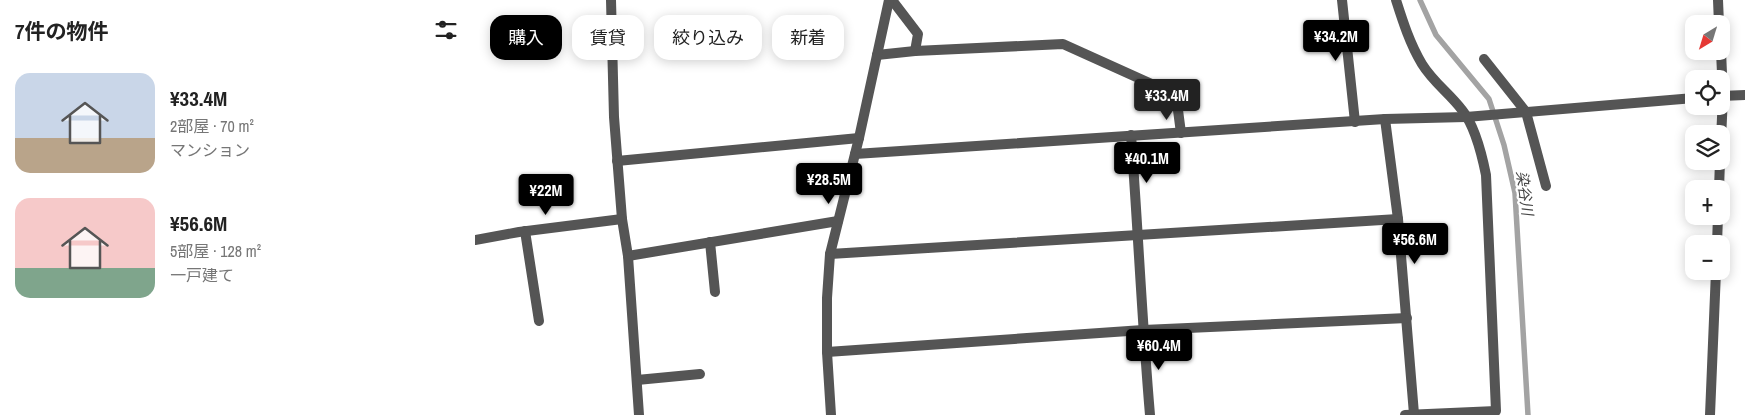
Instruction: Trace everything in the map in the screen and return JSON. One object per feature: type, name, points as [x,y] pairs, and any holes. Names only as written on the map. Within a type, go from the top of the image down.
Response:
[{"type":"street","points":[[611,0],[614,117],[639,415]]},
{"type":"street","points":[[890,0],[918,34],[915,51]]},
{"type":"street","points":[[831,415],[827,352],[827,298],[830,254],[859,138],[890,0]]},
{"type":"street","points":[[1342,0],[1355,122]]},
{"type":"street","points":[[1396,0],[1410,42],[1423,66],[1437,85],[1463,111],[1481,148],[1486,175],[1496,411],[1405,415]]},
{"type":"street","points":[[1718,0],[1719,15]]},
{"type":"street","points":[[877,55],[915,51],[1063,44],[1176,95],[1181,133]]},
{"type":"street","points":[[1484,59],[1525,112],[1546,186]]},
{"type":"street","points":[[1730,95],[1745,94]]},
{"type":"street","points":[[855,154],[1385,119],[1466,117],[1685,99]]},
{"type":"street","points":[[1385,119],[1398,219],[1414,414]]},
{"type":"street","points":[[1131,135],[1139,235],[1143,330],[1151,415]]},
{"type":"street","points":[[617,161],[859,138]]},
{"type":"street","points":[[475,240],[525,231],[622,219]]},
{"type":"street","points":[[830,254],[1398,219]]},
{"type":"street","points":[[627,256],[838,221]]},
{"type":"street","points":[[525,231],[539,321]]},
{"type":"street","points":[[710,242],[715,292]]},
{"type":"street","points":[[1709,415],[1716,280]]},
{"type":"street","points":[[827,352],[1143,330],[1407,318]]},
{"type":"street","points":[[637,380],[700,374]]},
{"type":"waterway","name":"染谷川","points":[[1420,0],[1436,35],[1489,99],[1504,145],[1515,193],[1528,415]]}]
